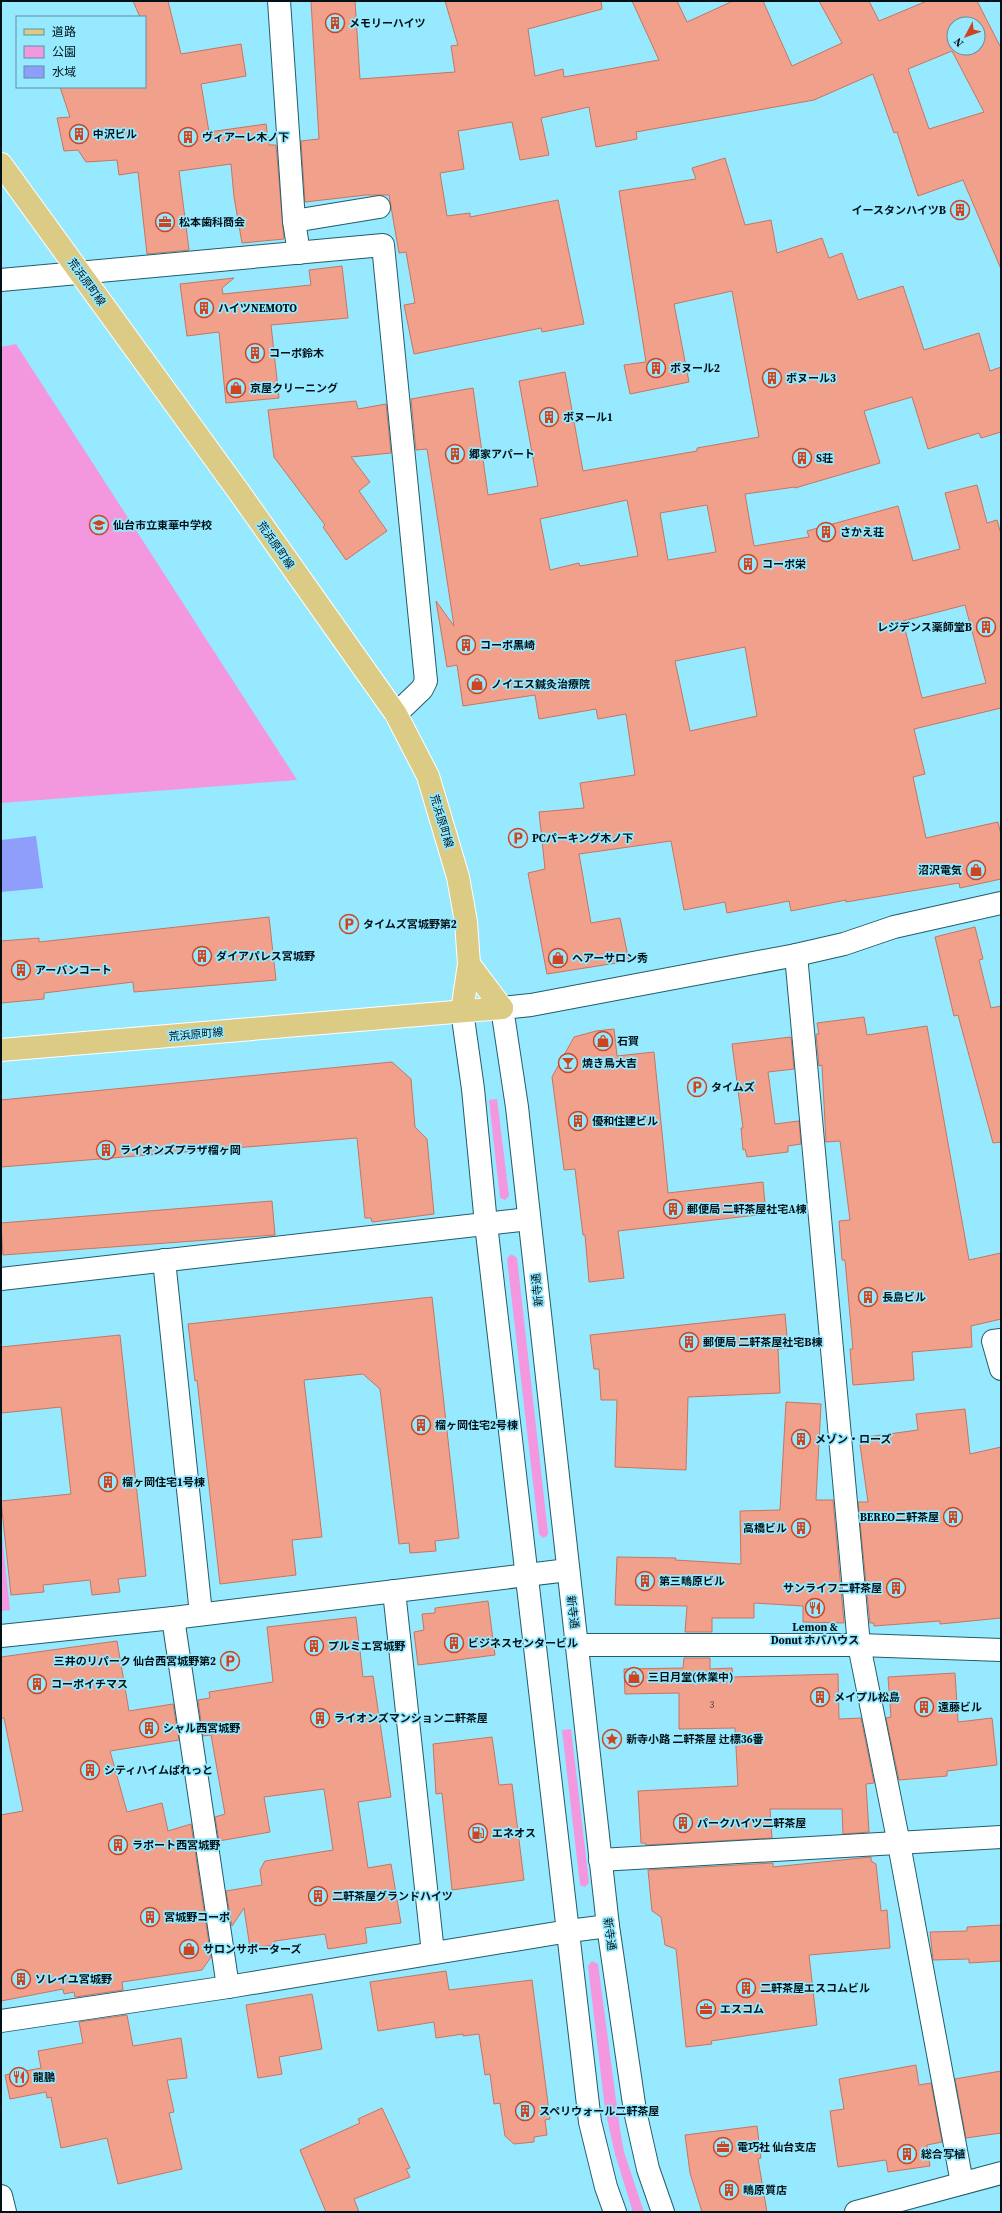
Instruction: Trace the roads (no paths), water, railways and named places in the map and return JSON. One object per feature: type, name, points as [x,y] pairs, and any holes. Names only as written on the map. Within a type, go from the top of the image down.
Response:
[{"type":"main road","name":"荒浜原町線","points":[[1,164],[396,714],[428,776],[458,877],[466,922],[469,964],[462,1011]]},
{"type":"main road","points":[[469,964],[502,1008]]},
{"type":"main road","name":"荒浜原町線","points":[[1,1050],[502,1008]]},
{"type":"street","points":[[279,1],[294,221],[298,252]]},
{"type":"street","points":[[294,221],[379,207]]},
{"type":"street","points":[[1,280],[81,274],[383,245],[426,681],[422,689],[396,714]]},
{"type":"street","points":[[502,1008],[531,1005],[796,955],[844,944],[894,927],[1001,903]]},
{"type":"street","points":[[796,955],[859,1645],[899,1844],[962,2183]]},
{"type":"street","name":"新寺通","points":[[502,1008],[517,1107],[608,1926],[635,2111],[648,2169],[662,2212]]},
{"type":"street","points":[[462,1011],[473,1089],[486,1224],[590,2122],[606,2187],[615,2212]]},
{"type":"street","points":[[1,1280],[529,1219]]},
{"type":"street","points":[[164,1260],[201,1614]]},
{"type":"street","points":[[1001,1340],[993,1341],[1001,1369]]},
{"type":"street","points":[[1,1636],[173,1618],[568,1570]]},
{"type":"street","points":[[394,1591],[433,1953]]},
{"type":"street","points":[[173,1618],[228,1987]]},
{"type":"street","points":[[577,1645],[859,1645],[1001,1650]]},
{"type":"street","points":[[600,1860],[1001,1837]]},
{"type":"street","points":[[1,2021],[228,1987],[569,1931],[608,1926]]},
{"type":"street","points":[[856,2212],[1001,2173]]},
{"type":"street","points":[[1,2196],[5,2212]]},
{"type":"water","points":[[36,836],[43,888],[1,892],[1,840]]},
{"type":"place","name":"メモリーハイツ","points":[[335,23]]},
{"type":"place","name":"中沢ビル","points":[[79,134]]},
{"type":"place","name":"ヴィアーレ木ノ下","points":[[188,137]]},
{"type":"place","name":"イースタンハイツB","points":[[960,210]]},
{"type":"place","name":"松本歯科商会","points":[[165,222]]},
{"type":"place","name":"ハイツNEMOTO","points":[[204,308]]},
{"type":"place","name":"コーポ鈴木","points":[[255,353]]},
{"type":"place","name":"ボヌール2","points":[[656,368]]},
{"type":"place","name":"ボヌール3","points":[[772,378]]},
{"type":"place","name":"京屋クリーニング","points":[[236,388]]},
{"type":"place","name":"ボヌール1","points":[[549,417]]},
{"type":"place","name":"郷家アパート","points":[[455,454]]},
{"type":"place","name":"S荘","points":[[802,458]]},
{"type":"place","name":"仙台市立東華中学校","points":[[99,525]]},
{"type":"place","name":"さかえ荘","points":[[826,532]]},
{"type":"place","name":"コーポ栄","points":[[748,564]]},
{"type":"place","name":"レジデンス薬師堂B","points":[[986,627]]},
{"type":"place","name":"コーポ黒崎","points":[[466,645]]},
{"type":"place","name":"ノイエス鍼灸治療院","points":[[477,684]]},
{"type":"place","name":"PCパーキング木ノ下","points":[[518,838]]},
{"type":"place","name":"沼沢電気","points":[[976,870]]},
{"type":"place","name":"タイムズ宮城野第2","points":[[349,924]]},
{"type":"place","name":"ダイアパレス宮城野","points":[[202,956]]},
{"type":"place","name":"ヘアーサロン秀","points":[[558,958]]},
{"type":"place","name":"アーバンコート","points":[[21,970]]},
{"type":"place","name":"石賀","points":[[603,1041]]},
{"type":"place","name":"焼き鳥大吉","points":[[568,1063]]},
{"type":"place","name":"タイムズ","points":[[697,1087]]},
{"type":"place","name":"優和住建ビル","points":[[578,1121]]},
{"type":"place","name":"ライオンズプラザ榴ヶ岡","points":[[106,1150]]},
{"type":"place","name":"郵便局 二軒茶屋社宅A棟","points":[[673,1209]]},
{"type":"place","name":"長島ビル","points":[[868,1297]]},
{"type":"place","name":"郵便局 二軒茶屋社宅B棟","points":[[689,1342]]},
{"type":"place","name":"榴ヶ岡住宅2号棟","points":[[421,1425]]},
{"type":"place","name":"メゾン・ローズ","points":[[801,1439]]},
{"type":"place","name":"榴ヶ岡住宅1号棟","points":[[108,1482]]},
{"type":"place","name":"BEREO二軒茶屋","points":[[953,1517]]},
{"type":"place","name":"高橋ビル","points":[[801,1528]]},
{"type":"place","name":"第三鴫原ビル","points":[[645,1581]]},
{"type":"place","name":"サンライフ二軒茶屋","points":[[896,1588]]},
{"type":"place","name":"Lemon & Donut ホバハウス","points":[[815,1608]]},
{"type":"place","name":"ビジネスセンタービル","points":[[454,1643]]},
{"type":"place","name":"プルミエ宮城野","points":[[314,1646]]},
{"type":"place","name":"三井のリパーク 仙台西宮城野第2","points":[[230,1661]]},
{"type":"place","name":"三日月堂(休業中)","points":[[634,1677]]},
{"type":"place","name":"コーポイチマス","points":[[37,1684]]},
{"type":"place","name":"メイプル松島","points":[[820,1697]]},
{"type":"place","name":"遠藤ビル","points":[[924,1707]]},
{"type":"place","name":"ライオンズマンション二軒茶屋","points":[[320,1718]]},
{"type":"place","name":"シャル西宮城野","points":[[149,1728]]},
{"type":"place","name":"新寺小路 二軒茶屋 辻標36番","points":[[612,1739]]},
{"type":"place","name":"シティハイムぱれっと","points":[[90,1770]]},
{"type":"place","name":"パークハイツ二軒茶屋","points":[[683,1823]]},
{"type":"place","name":"エネオス","points":[[478,1833]]},
{"type":"place","name":"ラポート西宮城野","points":[[118,1845]]},
{"type":"place","name":"二軒茶屋グランドハイツ","points":[[318,1896]]},
{"type":"place","name":"宮城野コーポ","points":[[150,1917]]},
{"type":"place","name":"サロンサポーターズ","points":[[189,1949]]},
{"type":"place","name":"ソレイユ宮城野","points":[[21,1979]]},
{"type":"place","name":"二軒茶屋エスコムビル","points":[[746,1988]]},
{"type":"place","name":"エスコム","points":[[706,2009]]},
{"type":"place","name":"龍鵬","points":[[19,2077]]},
{"type":"place","name":"スペリウォール二軒茶屋","points":[[525,2111]]},
{"type":"place","name":"電巧社 仙台支店","points":[[723,2147]]},
{"type":"place","name":"総合写植","points":[[907,2154]]},
{"type":"place","name":"鴫原質店","points":[[729,2190]]}]
